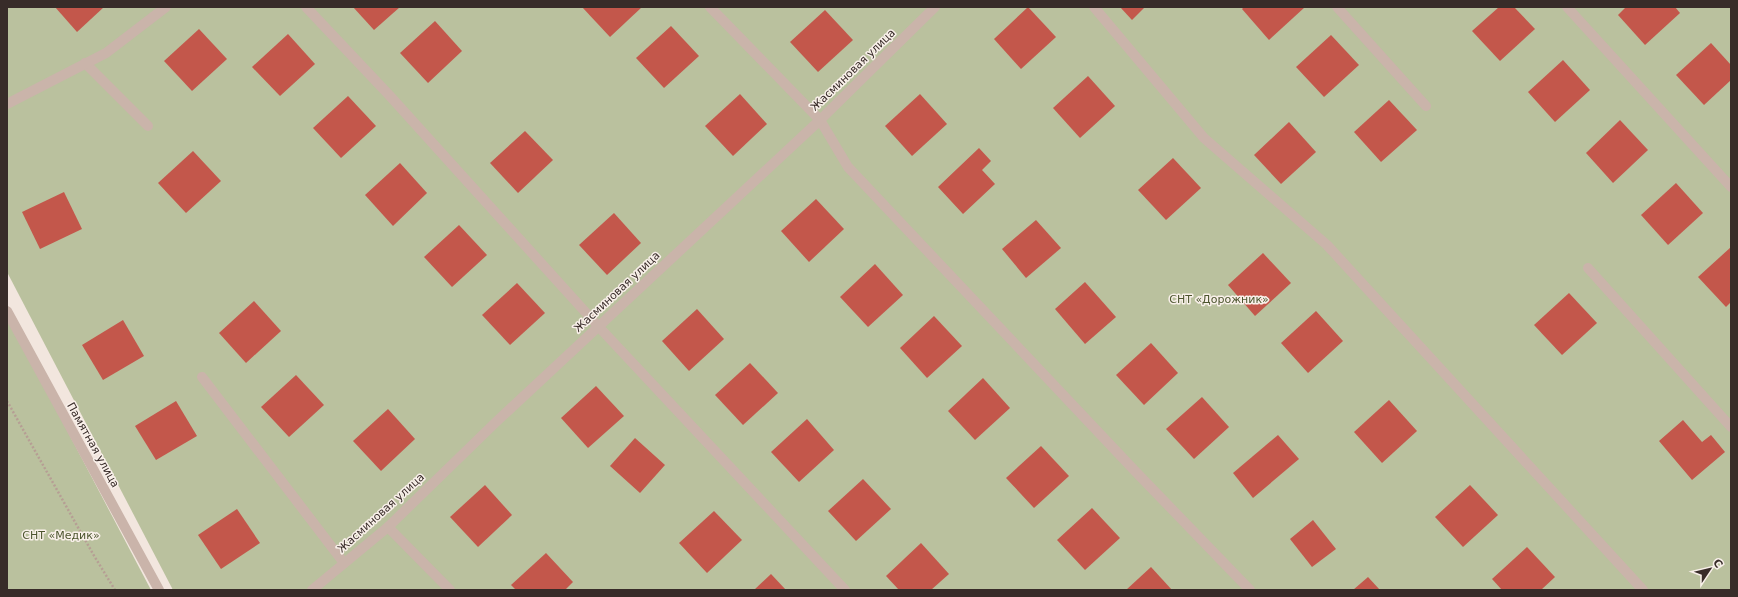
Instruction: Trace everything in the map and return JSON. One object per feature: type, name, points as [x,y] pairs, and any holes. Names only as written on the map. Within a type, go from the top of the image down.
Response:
[{"type":"street","points":[[7,104],[106,53],[166,7]]},
{"type":"street","points":[[306,7],[395,102],[598,326],[845,590]]},
{"type":"street","points":[[710,7],[820,120],[848,167],[1135,471],[1250,590]]},
{"type":"street","name":"Жасминовая улица","points":[[312,590],[388,527],[496,422],[820,120],[935,7]]},
{"type":"street","points":[[1094,7],[1204,138],[1327,246],[1643,590]]},
{"type":"street","points":[[1337,7],[1426,106]]},
{"type":"street","points":[[1567,7],[1731,187]]},
{"type":"street","points":[[85,63],[148,126]]},
{"type":"street","points":[[1588,268],[1731,427]]},
{"type":"street","name":"Памятная улица","points":[[7,311],[159,590]]},
{"type":"street","points":[[202,377],[344,563]]},
{"type":"street","points":[[388,527],[450,590]]},
{"type":"path","points":[[7,401],[89,548],[115,590]]},
{"type":"green space","name":"СНТ «Дорожник»","points":[[7,7],[1731,7],[1731,590],[173,590],[7,272]]},
{"type":"green space","name":"СНТ «Медик»","points":[[7,316],[151,590],[7,590]]},
{"type":"building","points":[[55,7],[104,7],[77,32]]},
{"type":"building","points":[[353,7],[400,7],[374,30]]},
{"type":"building","points":[[582,7],[642,7],[610,37]]},
{"type":"building","points":[[1028,7],[1056,37],[1021,69],[994,39]]},
{"type":"building","points":[[1120,7],[1145,7],[1132,20]]},
{"type":"building","points":[[1244,7],[1305,7],[1269,40],[1242,9]]},
{"type":"building","points":[[1499,7],[1514,7],[1535,29],[1500,61],[1472,31]]},
{"type":"building","points":[[1626,7],[1675,7],[1680,13],[1645,45],[1618,15]]},
{"type":"building","points":[[825,10],[853,40],[818,72],[790,42]]},
{"type":"building","points":[[435,21],[462,51],[428,83],[400,53]]},
{"type":"building","points":[[671,26],[699,56],[664,88],[636,58]]},
{"type":"building","points":[[199,29],[227,59],[192,91],[164,61]]},
{"type":"building","points":[[288,34],[315,64],[280,96],[252,67]]},
{"type":"building","points":[[1331,35],[1359,65],[1324,97],[1296,67]]},
{"type":"building","points":[[1711,43],[1731,65],[1731,80],[1704,105],[1676,75]]},
{"type":"building","points":[[1563,60],[1590,90],[1555,122],[1528,92]]},
{"type":"building","points":[[1088,76],[1115,106],[1080,138],[1053,108]]},
{"type":"building","points":[[740,94],[767,124],[733,156],[705,126]]},
{"type":"building","points":[[920,94],[947,124],[912,156],[885,126]]},
{"type":"building","points":[[348,96],[376,126],[341,158],[313,128]]},
{"type":"building","points":[[1389,100],[1417,130],[1381,162],[1354,132]]},
{"type":"building","points":[[1620,120],[1648,150],[1613,183],[1586,153]]},
{"type":"building","points":[[1289,122],[1316,152],[1281,184],[1254,155]]},
{"type":"building","points":[[525,131],[553,160],[518,193],[490,163]]},
{"type":"building","points":[[979,148],[991,161],[982,170],[995,184],[963,214],[938,187]]},
{"type":"building","points":[[193,151],[221,181],[186,213],[158,183]]},
{"type":"building","points":[[1173,158],[1201,188],[1166,220],[1138,190]]},
{"type":"building","points":[[400,163],[427,193],[393,226],[365,195]]},
{"type":"building","points":[[1676,183],[1703,213],[1668,245],[1641,215]]},
{"type":"building","points":[[64,192],[82,229],[40,249],[22,212]]},
{"type":"building","points":[[816,199],[844,229],[809,262],[781,231]]},
{"type":"building","points":[[614,213],[641,243],[607,275],[579,245]]},
{"type":"building","points":[[1036,220],[1061,248],[1026,278],[1002,249]]},
{"type":"building","points":[[459,225],[487,255],[452,287],[424,257]]},
{"type":"building","points":[[1731,247],[1731,302],[1726,307],[1698,277]]},
{"type":"building","points":[[1263,253],[1291,283],[1255,316],[1228,285]]},
{"type":"building","points":[[875,264],[903,295],[868,327],[840,297]]},
{"type":"building","points":[[1085,282],[1116,317],[1085,344],[1055,309]]},
{"type":"building","points":[[517,283],[545,313],[510,345],[482,315]]},
{"type":"building","points":[[1569,293],[1597,323],[1562,355],[1534,325]]},
{"type":"building","points":[[254,301],[281,331],[246,363],[219,333]]},
{"type":"building","points":[[697,309],[724,339],[689,371],[662,341]]},
{"type":"building","points":[[1316,311],[1343,341],[1308,373],[1281,343]]},
{"type":"building","points":[[934,316],[962,346],[927,378],[900,348]]},
{"type":"building","points":[[123,320],[144,356],[103,380],[82,345]]},
{"type":"building","points":[[1151,343],[1178,373],[1144,405],[1116,375]]},
{"type":"building","points":[[750,363],[778,393],[743,425],[715,395]]},
{"type":"building","points":[[296,375],[324,405],[289,437],[261,407]]},
{"type":"building","points":[[983,378],[1010,408],[975,440],[948,411]]},
{"type":"building","points":[[596,386],[624,416],[588,448],[561,418]]},
{"type":"building","points":[[1202,397],[1229,427],[1194,459],[1166,429]]},
{"type":"building","points":[[1389,400],[1417,431],[1382,463],[1354,432]]},
{"type":"building","points":[[176,401],[197,436],[156,460],[135,426]]},
{"type":"building","points":[[388,409],[415,439],[381,471],[353,441]]},
{"type":"building","points":[[807,419],[834,450],[799,482],[771,452]]},
{"type":"building","points":[[1683,420],[1702,442],[1711,435],[1725,452],[1692,480],[1659,441]]},
{"type":"building","points":[[1278,435],[1299,459],[1253,498],[1233,473]]},
{"type":"building","points":[[635,438],[665,465],[640,493],[610,466]]},
{"type":"building","points":[[1041,446],[1069,476],[1034,508],[1006,478]]},
{"type":"building","points":[[863,479],[891,509],[856,541],[828,511]]},
{"type":"building","points":[[485,485],[512,515],[478,547],[450,517]]},
{"type":"building","points":[[1470,485],[1498,515],[1463,547],[1435,517]]},
{"type":"building","points":[[1092,508],[1120,538],[1085,570],[1057,540]]},
{"type":"building","points":[[237,509],[260,543],[221,569],[198,535]]},
{"type":"building","points":[[714,511],[742,540],[707,573],[679,543]]},
{"type":"building","points":[[1313,520],[1336,549],[1312,567],[1290,539]]},
{"type":"building","points":[[921,543],[949,574],[931,590],[899,590],[886,576]]},
{"type":"building","points":[[1527,547],[1555,577],[1541,590],[1502,590],[1492,579]]},
{"type":"building","points":[[546,553],[573,582],[565,590],[516,590],[511,585]]},
{"type":"building","points":[[1151,567],[1172,590],[1126,590]]},
{"type":"building","points":[[771,574],[786,590],[754,590]]},
{"type":"building","points":[[1368,577],[1380,590],[1353,590]]}]
